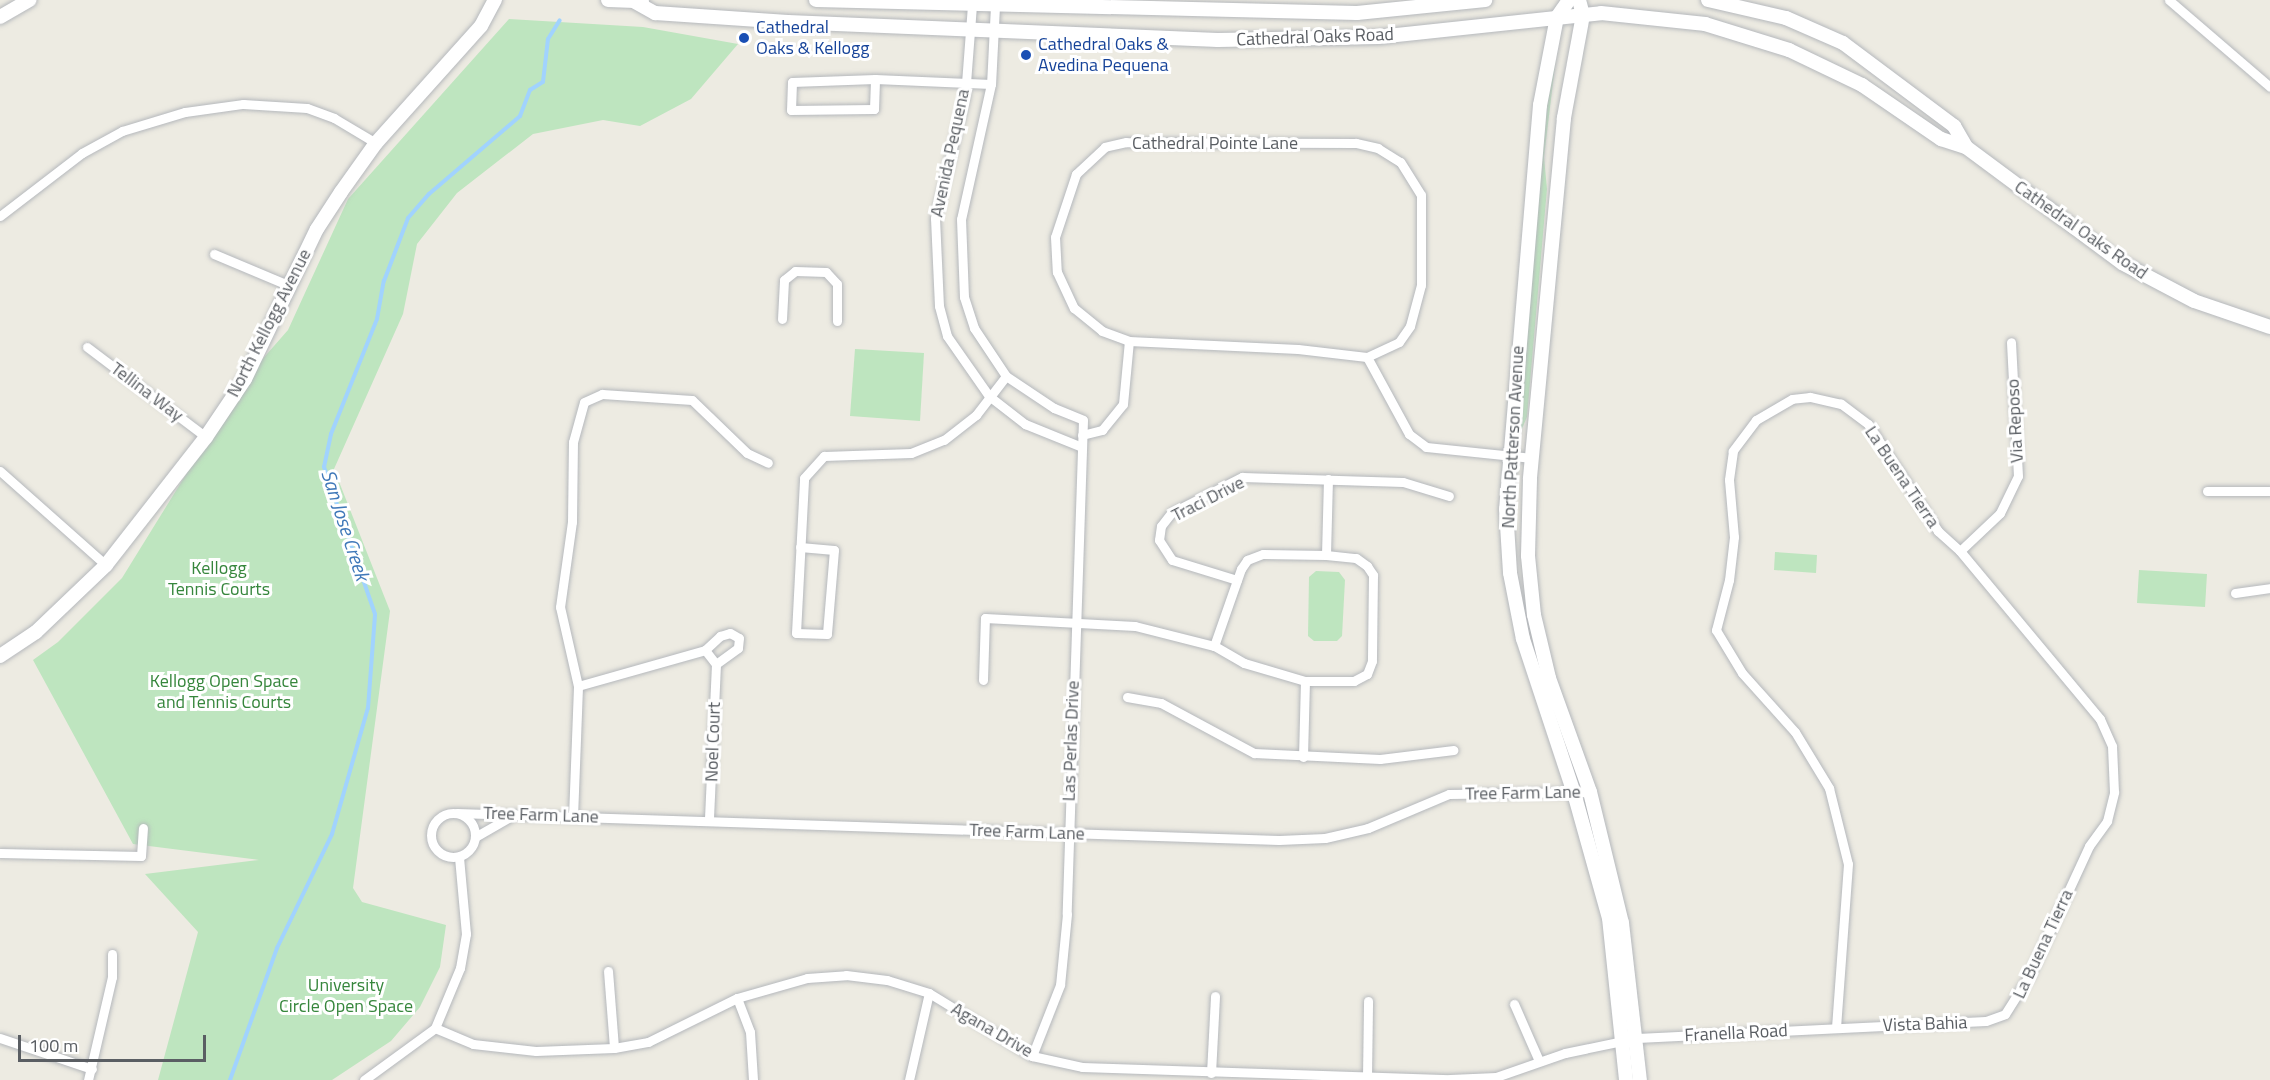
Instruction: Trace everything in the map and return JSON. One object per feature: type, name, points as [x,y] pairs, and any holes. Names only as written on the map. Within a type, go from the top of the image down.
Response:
[{"type":"main road","points":[[0,17],[30,0]]},
{"type":"main road","name":"North Kellogg Avenue","points":[[0,656],[36,632],[106,565],[207,437],[245,379],[317,229],[376,143],[476,32],[495,0]]},
{"type":"main road","name":"Cathedral Oaks Road","points":[[608,0],[641,1],[655,13],[994,30],[1313,40],[1583,15],[1676,19],[1761,40],[1845,76],[1941,139],[1966,147],[2122,263],[2194,301],[2270,327]]},
{"type":"main road","name":"Cathedral Oaks Road","points":[[816,0],[1357,14],[1485,0]]},
{"type":"main road","name":"North Patterson Avenue","points":[[1569,0],[1557,17],[1540,105],[1506,509],[1515,606],[1536,684],[1574,793],[1609,918],[1630,1040],[1640,1080]]},
{"type":"main road","name":"North Patterson Avenue","points":[[1579,0],[1583,15],[1564,118],[1532,458],[1528,549],[1534,615],[1549,678],[1590,792],[1622,923],[1630,1040],[1626,1080]]},
{"type":"main road","name":"Cathedral Oaks Road","points":[[1708,0],[1786,18],[1843,43],[1954,126],[1966,147]]},
{"type":"street","points":[[2169,0],[2270,87]]},
{"type":"street","name":"Avenida Pequena","points":[[984,4],[970,29],[965,86],[940,191],[934,271],[947,336],[989,396],[1025,424],[1082,447]]},
{"type":"street","name":"Avenida Pequena","points":[[984,4],[994,30],[991,84],[958,247],[964,297],[974,328],[1006,376],[1054,408],[1083,420]]},
{"type":"street","points":[[875,79],[874,109],[791,110],[792,82],[875,79],[965,86],[991,84]]},
{"type":"street","points":[[0,216],[82,153],[122,131],[185,112],[243,104],[307,108],[334,118],[376,143]]},
{"type":"street","name":"Cathedral Pointe Lane","points":[[1126,142],[1356,143],[1378,148],[1400,162],[1421,195],[1424,216],[1417,312],[1399,342],[1367,357],[1298,349],[1129,341],[1102,331],[1074,308],[1057,272],[1055,237],[1062,207],[1089,159],[1105,147],[1126,142]]},
{"type":"street","points":[[214,254],[290,286]]},
{"type":"street","points":[[782,319],[784,280],[795,271],[826,272],[837,284],[837,321]]},
{"type":"street","points":[[1082,435],[1102,430],[1123,404],[1129,341]]},
{"type":"street","name":"Via Reposo","points":[[1960,550],[2000,513],[2018,476],[2011,342]]},
{"type":"street","name":"Tellina Way","points":[[87,347],[207,437]]},
{"type":"street","points":[[1367,357],[1409,434],[1426,447],[1532,458]]},
{"type":"street","points":[[800,547],[834,550],[827,634],[796,633],[800,547],[804,478],[824,456],[911,453],[944,440],[976,415],[1006,376]]},
{"type":"street","points":[[573,817],[578,686],[560,607],[572,522],[574,431],[584,402],[602,394],[692,400],[747,453],[768,463]]},
{"type":"street","name":"La Buena Tierra","points":[[1836,1028],[1848,864],[1829,788],[1795,732],[1742,673],[1716,630],[1730,580],[1734,537],[1729,480],[1733,451],[1756,420],[1792,399],[1810,397],[1841,404],[1868,424],[1910,494],[1938,531],[1960,550],[2100,719],[2112,746],[2114,792],[2107,821],[2089,846],[2011,1010]]},
{"type":"street","name":"Las Perlas Drive","points":[[1032,1056],[1060,985],[1068,833],[1083,420]]},
{"type":"street","points":[[0,471],[106,565]]},
{"type":"street","name":"Traci Drive","points":[[1237,580],[1172,560],[1162,550],[1161,526],[1171,513],[1242,477],[1403,482],[1449,496]]},
{"type":"street","points":[[1326,555],[1328,479]]},
{"type":"street","points":[[2207,491],[2270,491]]},
{"type":"street","points":[[983,680],[985,618],[1135,626],[1214,646],[1244,663],[1305,681],[1354,681],[1367,674],[1372,661],[1373,575],[1356,558],[1263,554],[1247,560],[1237,580],[1214,646]]},
{"type":"street","points":[[2235,592],[2270,588]]},
{"type":"street","points":[[578,686],[705,650],[720,636],[730,633],[739,638],[738,648],[716,664],[705,650]]},
{"type":"street","name":"Noel Court","points":[[710,820],[716,664]]},
{"type":"street","points":[[1303,757],[1305,681]]},
{"type":"street","points":[[1127,697],[1144,698],[1177,710],[1242,750],[1303,757],[1380,759],[1453,750]]},
{"type":"street","name":"Tree Farm Lane","points":[[457,813],[1068,833],[1325,838],[1368,828],[1449,794],[1590,792]]},
{"type":"street","points":[[475,837],[469,819],[457,813],[438,818],[430,834],[440,854],[459,856],[470,849],[475,837],[515,814]]},
{"type":"street","points":[[0,854],[141,856],[143,828]]},
{"type":"street","points":[[364,1080],[435,1028],[460,968],[466,934],[459,856]]},
{"type":"street","points":[[88,1080],[112,977],[112,954]]},
{"type":"street","points":[[608,971],[614,1048]]},
{"type":"street","name":"Agana Drive","points":[[435,1028],[473,1044],[536,1051],[614,1048],[668,1034],[737,998],[807,978],[846,975],[887,980],[929,993],[1032,1056],[1082,1067],[1367,1077],[1496,1077],[1539,1061],[1630,1040]]},
{"type":"street","points":[[909,1080],[929,993]]},
{"type":"street","points":[[1211,1072],[1215,996]]},
{"type":"street","points":[[737,998],[750,1032],[753,1080]]},
{"type":"street","points":[[1367,1077],[1368,1001]]},
{"type":"street","points":[[1514,1004],[1539,1061]]},
{"type":"street","name":"Vista Bahia","points":[[1836,1028],[1986,1021],[2011,1010]]},
{"type":"street","name":"Franella Road","points":[[1630,1040],[1836,1028]]},
{"type":"street","points":[[0,1038],[92,1069]]},
{"type":"green space","name":"Kellogg Open Space and Tennis Courts","points":[[509,19],[643,27],[738,44],[691,99],[640,126],[603,120],[533,134],[457,193],[417,244],[403,314],[334,469],[390,611],[353,888],[362,902],[446,925],[440,967],[420,1007],[391,1041],[332,1080],[158,1080],[198,932],[145,874],[259,860],[133,844],[33,660],[58,642],[122,578],[245,379],[288,330],[348,199]]},
{"type":"green space","points":[[1558,41],[1544,157],[1547,189],[1527,417],[1518,438],[1548,90]]},
{"type":"green space","points":[[855,349],[924,353],[920,421],[850,416]]},
{"type":"green space","points":[[1775,552],[1817,555],[1816,573],[1774,570]]},
{"type":"green space","points":[[2139,570],[2207,574],[2205,607],[2137,603]]},
{"type":"green space","points":[[1316,571],[1339,572],[1345,580],[1342,636],[1337,641],[1314,641],[1308,636],[1309,577]]},
{"type":"waterway","name":"San Jose Creek","points":[[230,1080],[277,948],[332,834],[368,708],[375,614],[324,467],[331,434],[377,319],[384,281],[408,218],[429,194],[520,116],[530,90],[543,82],[548,39],[560,20]]},
{"type":"place","name":"Cathedral Oaks & Kellogg","points":[[744,38]]},
{"type":"place","name":"Cathedral Oaks & Avedina Pequena","points":[[1026,55]]},
{"type":"park label","name":"Kellogg Tennis Courts","points":[[219,579]]},
{"type":"park label","name":"University Circle Open Space","points":[[346,996]]}]
